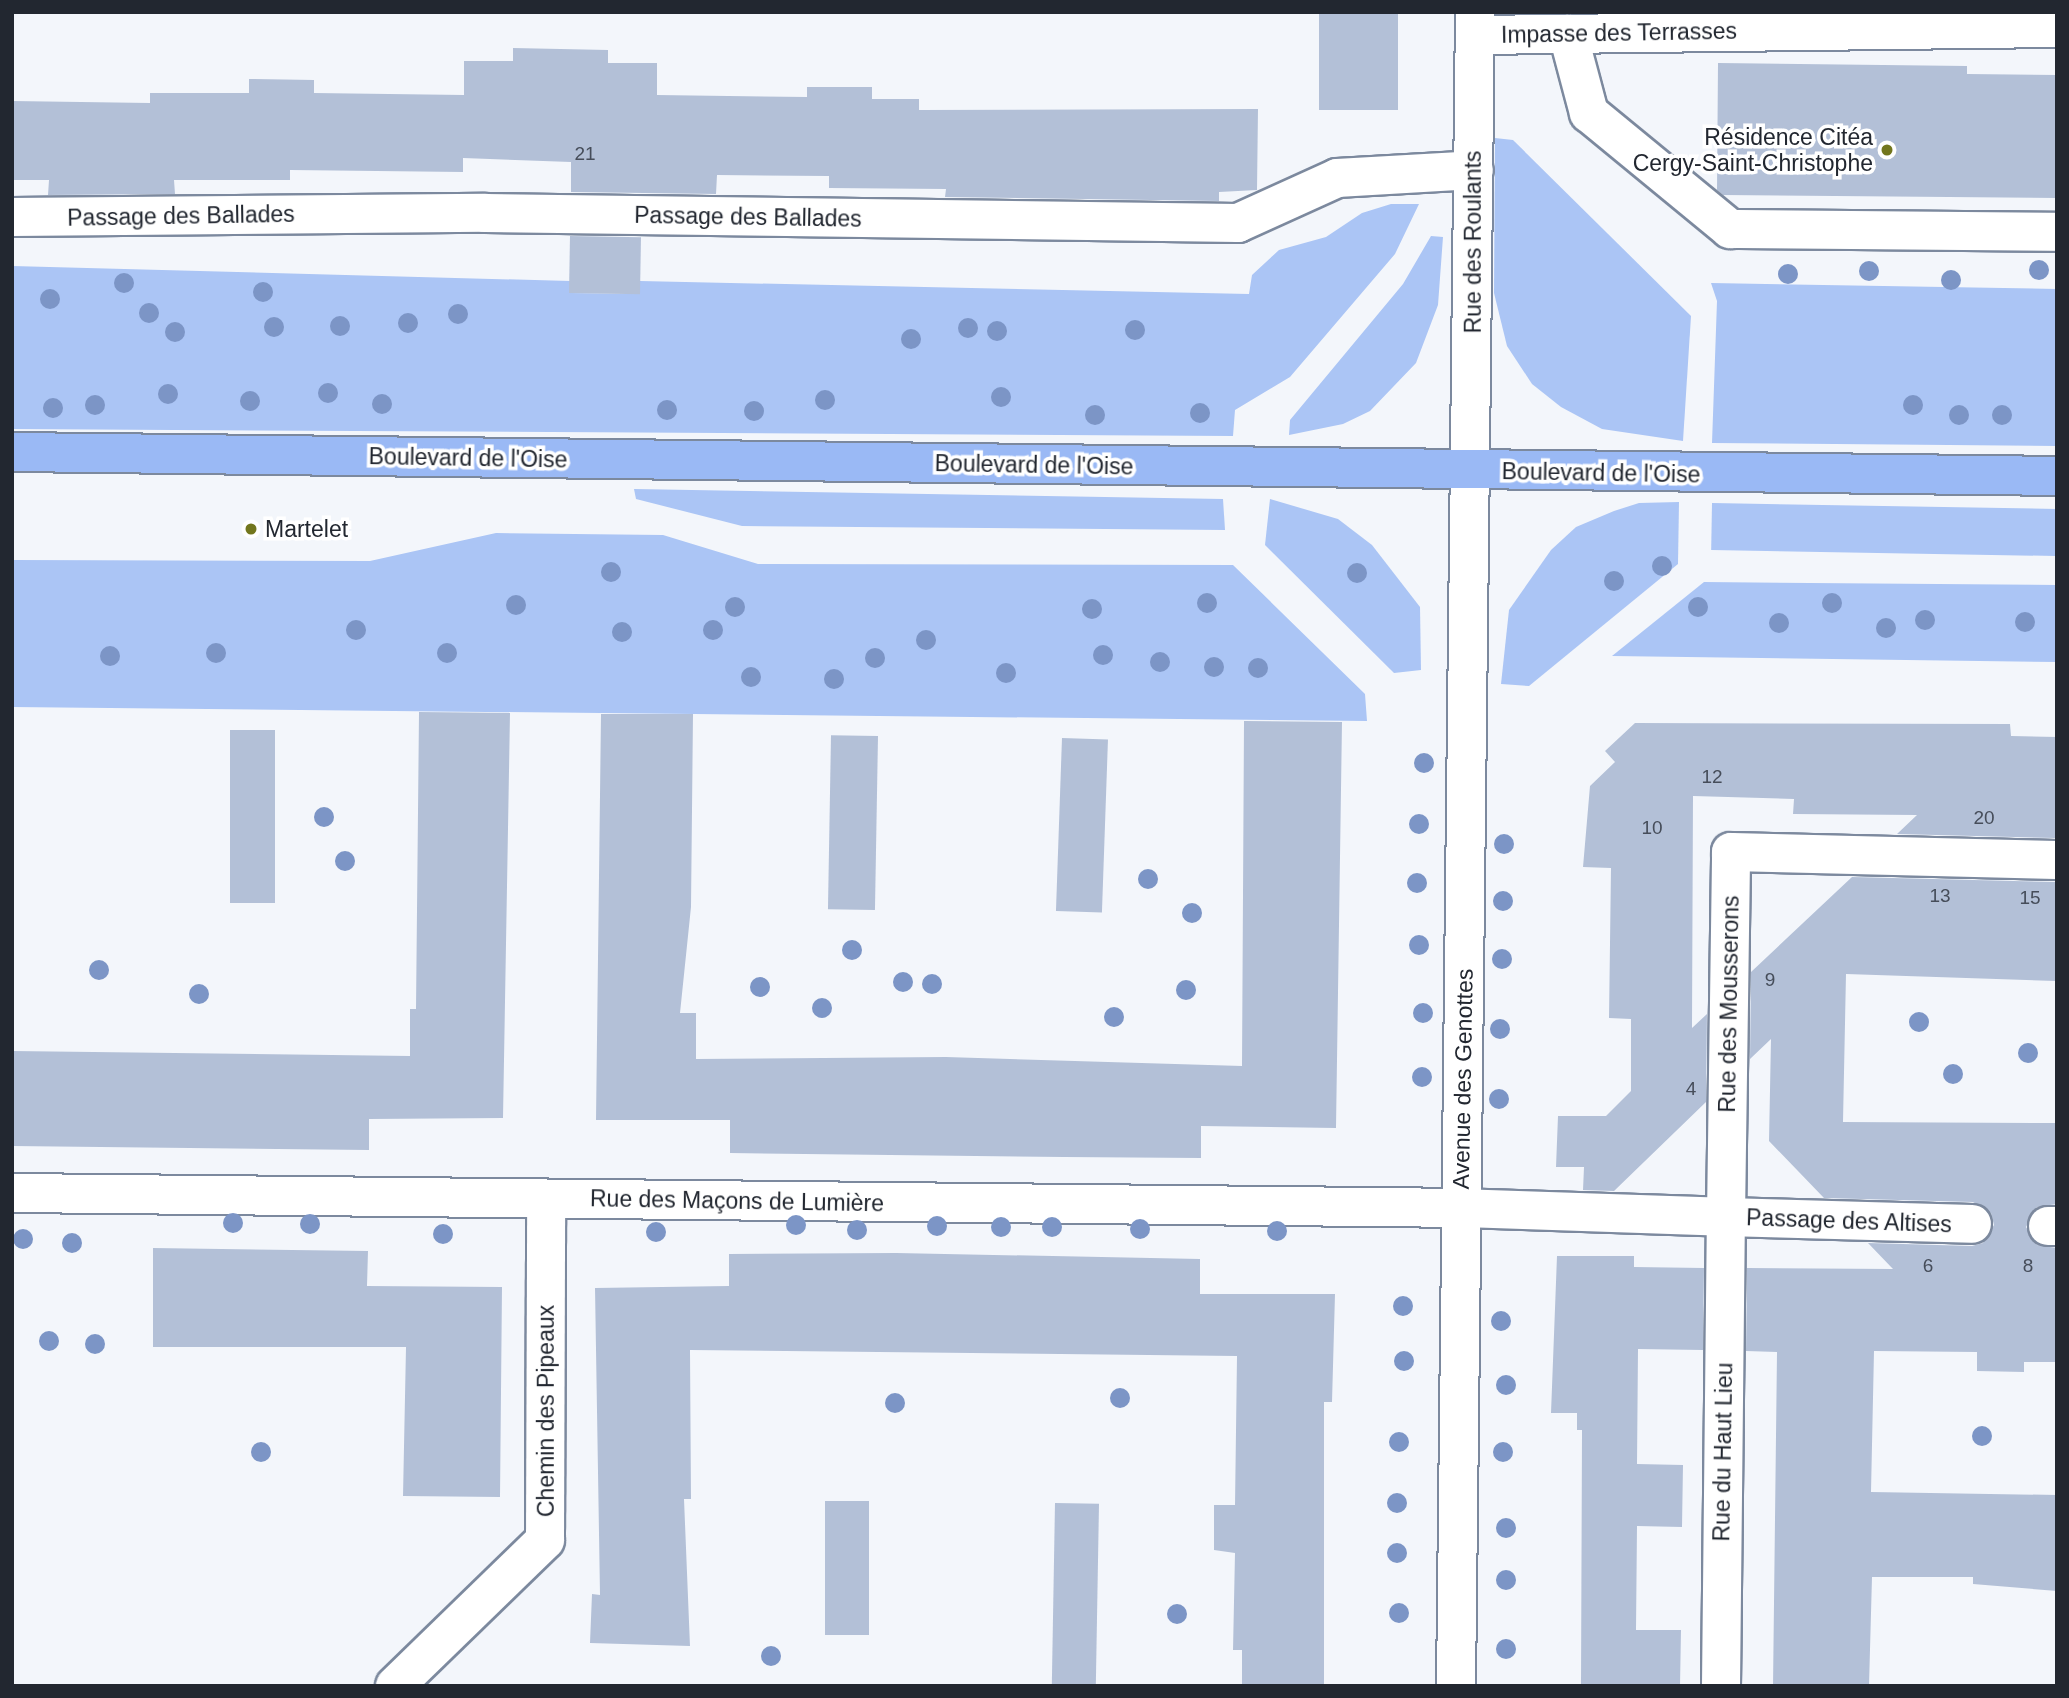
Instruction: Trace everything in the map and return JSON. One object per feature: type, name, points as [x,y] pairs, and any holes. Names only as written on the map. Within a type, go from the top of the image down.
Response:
[{"type":"main road","name":"Boulevard de l'Oise","points":[[12,452],[1472,472],[2057,476]]},
{"type":"street","name":"Impasse des Terrasses","points":[[1475,24],[1568,34],[2057,28]]},
{"type":"street","name":"Rue des Roulants","points":[[1472,472],[1475,24]]},
{"type":"street","points":[[1568,34],[1589,113],[1730,229],[2057,232]]},
{"type":"street","name":"Passage des Ballades","points":[[12,217],[485,213],[1238,223],[1337,178],[1474,170]]},
{"type":"street","name":"Avenue des Genottes","points":[[1456,1686],[1472,472]]},
{"type":"street","name":"Rue des Mousserons","points":[[1726,1217],[1731,852],[2057,860]]},
{"type":"street","name":"Rue des Maçons de Lumière","points":[[12,1193],[1461,1208]]},
{"type":"street","name":"Chemin des Pipeaux","points":[[395,1686],[545,1540],[546,1199]]},
{"type":"street","points":[[1461,1208],[1726,1217]]},
{"type":"street","name":"Passage des Altises","points":[[1726,1217],[1972,1224]]},
{"type":"street","name":"Rue du Haut Lieu","points":[[1721,1686],[1726,1217]]},
{"type":"shaded area","points":[[1495,138],[1513,140],[1691,316],[1683,441],[1602,429],[1561,407],[1532,384],[1507,346],[1494,293]]},
{"type":"shaded area","points":[[1391,204],[1419,204],[1395,254],[1290,377],[1235,410],[1233,436],[12,429],[12,266],[570,281],[571,293],[640,294],[640,281],[1249,294],[1252,275],[1279,250],[1326,237],[1362,213]]},
{"type":"shaded area","points":[[1431,236],[1443,237],[1438,305],[1416,363],[1370,411],[1343,424],[1289,435],[1290,420],[1403,284]]},
{"type":"shaded area","points":[[1711,283],[2057,289],[2057,446],[1712,443],[1717,301]]},
{"type":"shaded area","points":[[634,489],[1223,499],[1225,530],[742,526],[636,499]]},
{"type":"shaded area","points":[[1270,499],[1338,519],[1372,545],[1420,607],[1421,670],[1394,673],[1265,545]]},
{"type":"shaded area","points":[[1679,502],[1678,564],[1529,686],[1501,684],[1509,610],[1551,550],[1576,527],[1614,511],[1639,503]]},
{"type":"shaded area","points":[[1712,503],[2057,509],[2056,556],[1711,550]]},
{"type":"shaded area","points":[[496,533],[663,535],[758,564],[1233,565],[1365,694],[1367,721],[12,707],[12,560],[370,561]]},
{"type":"shaded area","points":[[1704,582],[2057,585],[2057,662],[1612,656]]},
{"type":"building","points":[[1319,12],[1398,12],[1398,110],[1319,110]]},
{"type":"building","points":[[513,48],[608,50],[608,63],[657,63],[657,95],[807,97],[807,87],[872,87],[872,99],[919,99],[919,110],[1258,109],[1257,190],[1219,192],[1219,201],[945,197],[946,189],[829,188],[829,176],[717,175],[716,194],[571,192],[571,162],[463,158],[463,172],[290,170],[290,180],[174,180],[175,194],[48,195],[49,180],[12,180],[12,101],[150,103],[150,93],[249,93],[249,79],[314,80],[314,93],[464,95],[464,61],[513,61]]},
{"type":"building","name":"Résidence Citéa Cergy-Saint-Christophe","points":[[1718,63],[1967,66],[1967,74],[2057,75],[2057,198],[1723,195],[1717,190]]},
{"type":"building","points":[[570,236],[641,237],[640,294],[569,293]]},
{"type":"building","points":[[419,712],[510,713],[503,1118],[369,1119],[369,1150],[12,1146],[12,1051],[410,1056],[410,1009],[416,1009]]},
{"type":"building","points":[[601,714],[693,714],[691,907],[680,1013],[696,1013],[696,1059],[946,1057],[1242,1066],[1244,721],[1342,722],[1336,1128],[1201,1126],[1201,1158],[1064,1157],[730,1153],[730,1120],[596,1120]]},
{"type":"building","points":[[1635,723],[2010,724],[2011,736],[2057,737],[2055,838],[1897,834],[1917,815],[1793,814],[1794,799],[1693,796],[1692,1028],[1707,1014],[1706,1102],[1614,1191],[1583,1190],[1584,1167],[1556,1167],[1558,1116],[1606,1116],[1631,1091],[1631,1019],[1609,1018],[1611,868],[1583,867],[1590,786],[1615,762],[1605,751]]},
{"type":"building","points":[[230,730],[275,730],[275,903],[230,903]]},
{"type":"building","points":[[831,735],[878,736],[875,910],[828,909]]},
{"type":"building","points":[[1062,738],[1108,740],[1102,912],[1056,911]]},
{"type":"building","points":[[1852,877],[2055,882],[2056,981],[1846,974],[1843,1122],[2055,1123],[2057,1204],[2037,1207],[2026,1227],[2037,1245],[2057,1248],[2057,1362],[2024,1362],[2024,1372],[1977,1371],[1977,1352],[1874,1351],[1871,1492],[2057,1495],[2057,1591],[1973,1584],[1973,1577],[1872,1577],[1869,1686],[1773,1686],[1777,1352],[1746,1351],[1747,1268],[1893,1269],[1868,1243],[1972,1246],[1983,1243],[1994,1225],[1991,1213],[1973,1202],[1824,1198],[1769,1141],[1771,1039],[1750,1059],[1751,972]]},
{"type":"building","points":[[153,1248],[368,1251],[367,1286],[502,1287],[500,1497],[403,1496],[406,1347],[153,1347]]},
{"type":"building","points":[[896,1253],[1200,1259],[1200,1294],[1335,1294],[1332,1402],[1324,1402],[1324,1686],[1242,1686],[1242,1650],[1233,1650],[1235,1553],[1214,1550],[1214,1505],[1235,1505],[1237,1356],[690,1350],[691,1499],[684,1499],[690,1646],[590,1643],[592,1594],[600,1595],[595,1288],[729,1286],[729,1254]]},
{"type":"building","points":[[1557,1256],[1634,1256],[1634,1267],[1704,1268],[1703,1350],[1638,1349],[1637,1464],[1683,1465],[1682,1527],[1637,1526],[1636,1630],[1681,1630],[1680,1686],[1581,1686],[1582,1430],[1577,1430],[1577,1413],[1551,1413]]},
{"type":"building","points":[[825,1501],[869,1501],[869,1635],[825,1635]]},
{"type":"building","points":[[1055,1503],[1099,1504],[1096,1686],[1052,1686]]},
{"type":"place","name":"Résidence Citéa Cergy-Saint-Christophe","points":[[1887,150]]},
{"type":"place","name":"Martelet","points":[[251,529]]}]
